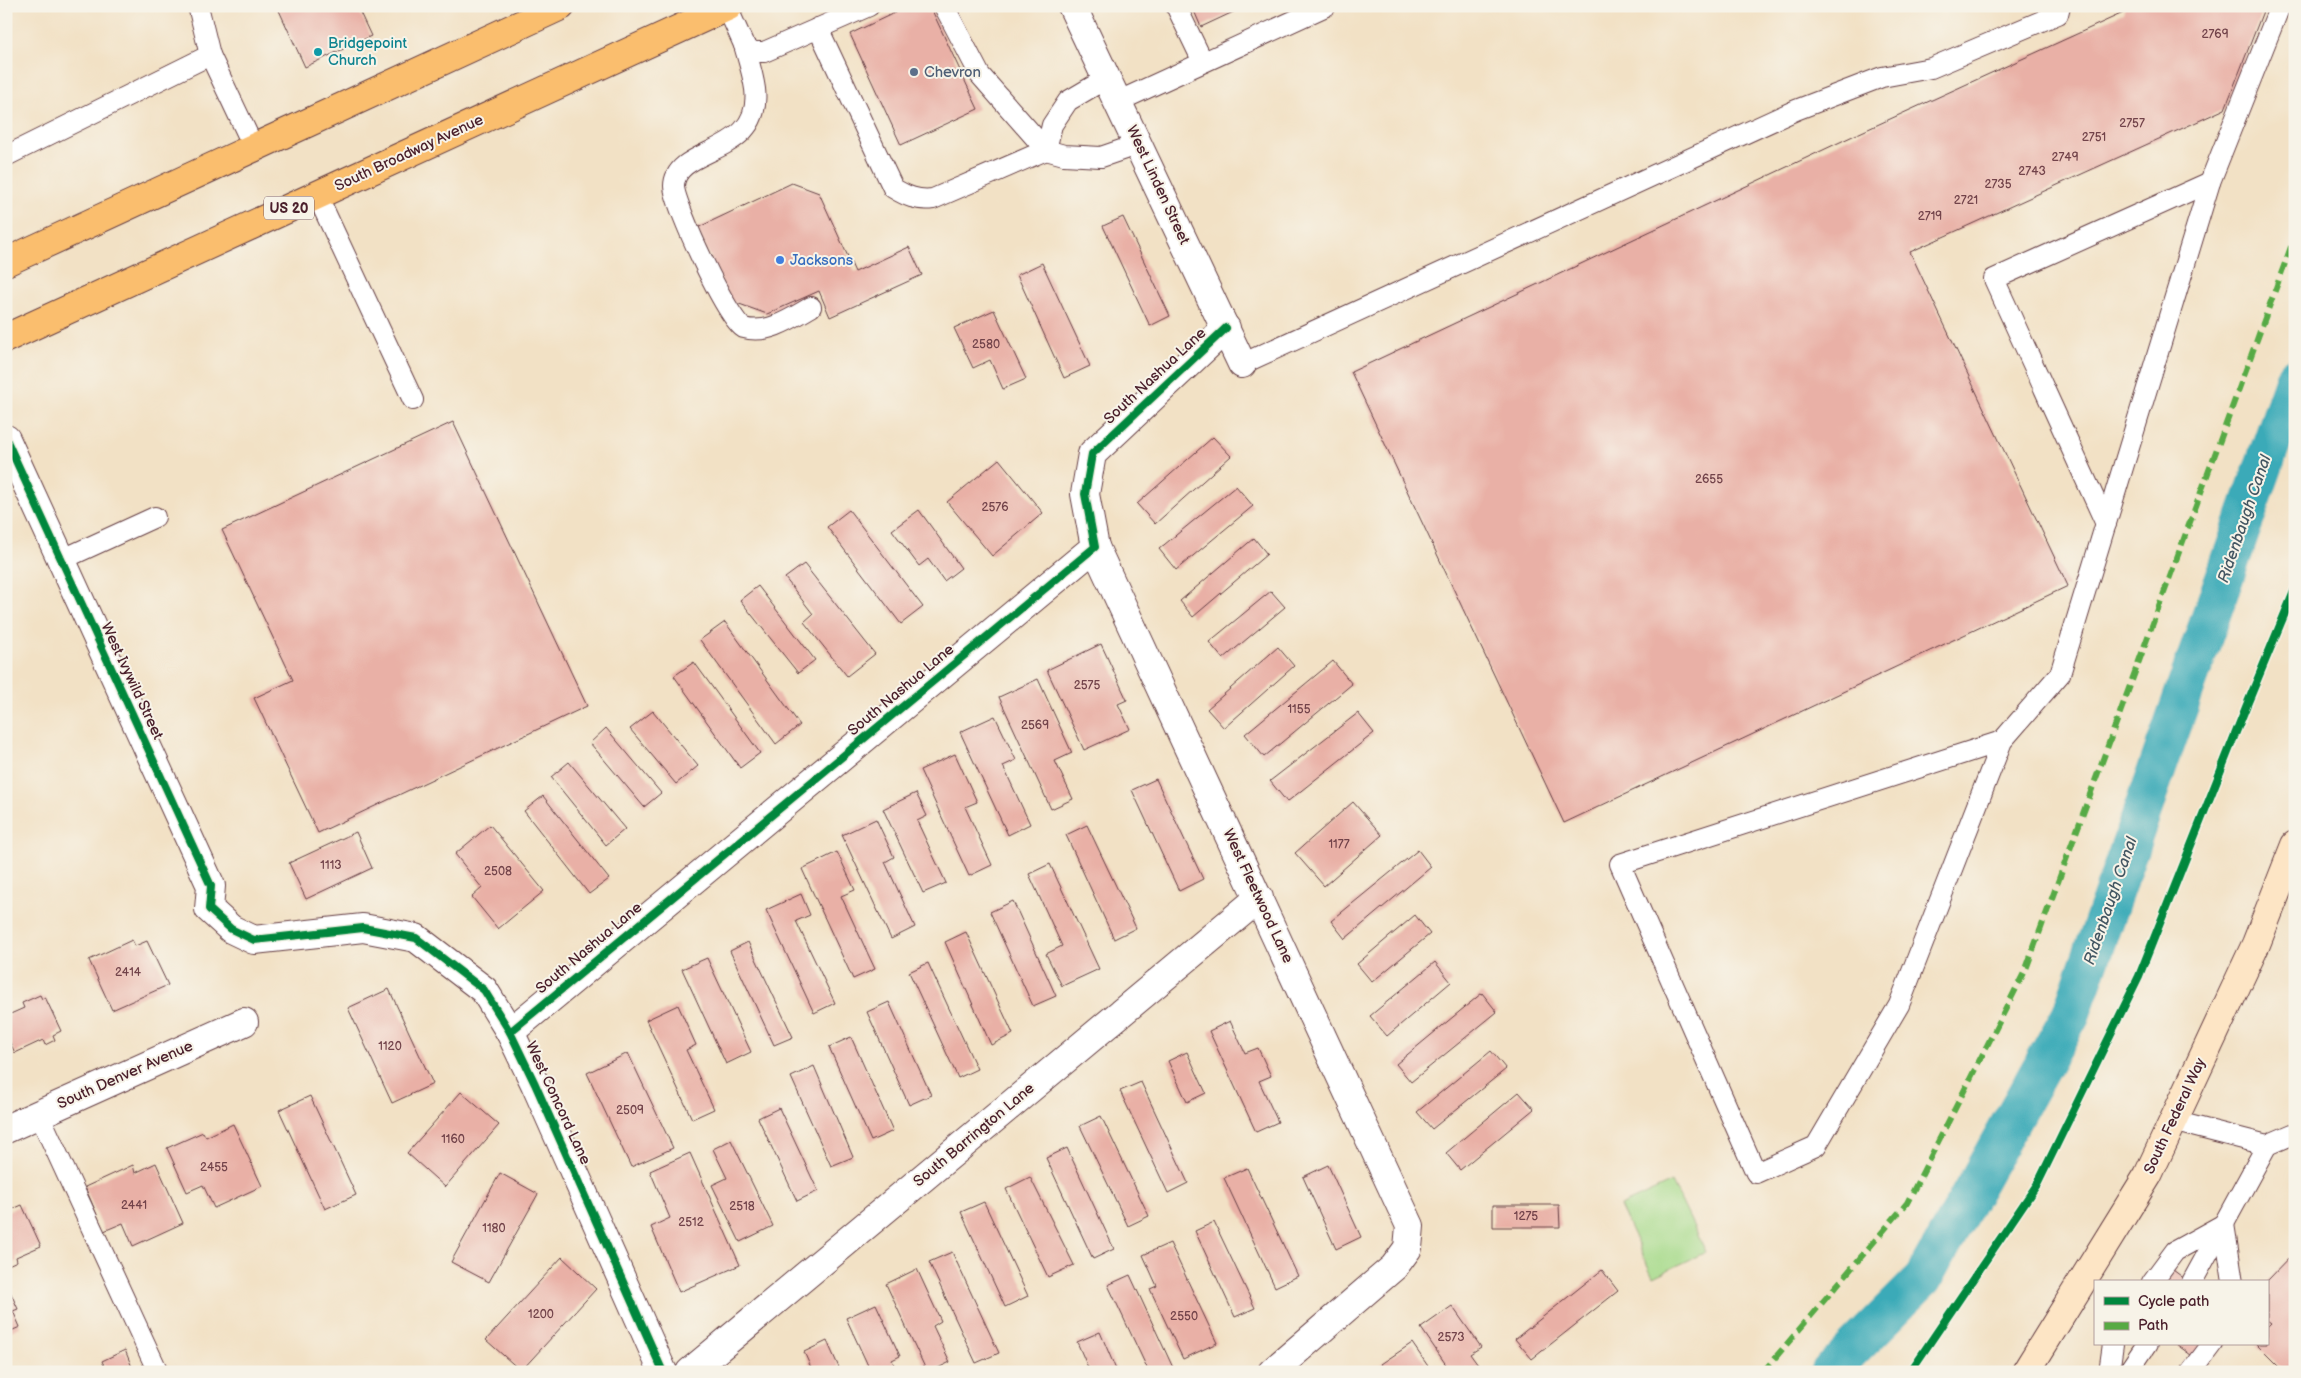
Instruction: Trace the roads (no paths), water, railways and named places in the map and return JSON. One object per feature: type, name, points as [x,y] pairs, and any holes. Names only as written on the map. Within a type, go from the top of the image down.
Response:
[{"type":"main road","points":[[6,262],[561,6]]},
{"type":"main road","name":"South Broadway Avenue","points":[[6,338],[728,7]]},
{"type":"main road","name":"South Federal Way","points":[[2026,1372],[2148,1174],[2256,944],[2295,845]]},
{"type":"street","name":"West Linden Street","points":[[1072,6],[1242,364]]},
{"type":"street","name":"South Nashua Lane","points":[[510,1032],[1096,547],[1085,494],[1092,454],[1226,328]]},
{"type":"street","name":"West Ivywild Street","points":[[6,439],[211,886],[209,909],[231,929]]},
{"type":"street","name":"West Fleetwood Lane","points":[[1096,547],[1410,1226],[1408,1248],[1394,1267],[1272,1372]]},
{"type":"street","name":"South Barrington Lane","points":[[690,1372],[1259,898]]},
{"type":"street","name":"West Concord Lane","points":[[231,929],[254,940],[363,928],[416,938],[484,990],[510,1032],[535,1084],[663,1372]]},
{"type":"street","name":"South Denver Avenue","points":[[6,1129],[244,1022]]},
{"type":"lane","points":[[198,6],[210,54],[254,148]]},
{"type":"lane","points":[[744,45],[753,52],[764,52],[868,6]]},
{"type":"lane","points":[[944,6],[980,75],[1046,150],[1064,155],[1102,157],[1139,144]]},
{"type":"lane","points":[[1176,6],[1203,62]]},
{"type":"lane","points":[[1046,150],[1052,125],[1068,101],[1113,90],[1203,62],[1326,6]]},
{"type":"lane","points":[[1242,364],[1796,110],[1882,76],[1931,68],[2058,14],[2060,6]]},
{"type":"lane","points":[[2002,742],[1620,864],[1756,1173],[1816,1146],[1899,1005],[2002,742],[2060,674],[2210,182],[2280,6]]},
{"type":"lane","points":[[728,7],[744,45],[755,90],[753,112],[745,130],[730,142],[688,162],[679,171],[674,187],[682,212],[717,290],[728,311],[742,327],[758,330],[787,320],[811,307]]},
{"type":"lane","points":[[818,28],[893,188],[906,196],[921,201],[933,199],[1046,150]]},
{"type":"lane","points":[[6,156],[210,54]]},
{"type":"lane","points":[[2106,524],[1994,279],[2210,182]]},
{"type":"lane","points":[[317,195],[412,400]]},
{"type":"lane","points":[[61,560],[155,517]]},
{"type":"lane","points":[[39,1114],[158,1372]]},
{"type":"lane","points":[[2173,1121],[2267,1145],[2295,1134]]},
{"type":"lane","points":[[2193,1280],[2267,1145]]},
{"type":"lane","points":[[2153,1280],[2175,1251],[2224,1224]]},
{"type":"lane","points":[[2224,1224],[2233,1280]]},
{"type":"lane","points":[[2108,1372],[2113,1346]]},
{"type":"lane","points":[[2128,1372],[2146,1346]]},
{"type":"lane","points":[[2191,1372],[2210,1346]]},
{"type":"waterway","name":"Ridenbaugh Canal","points":[[1830,1372],[1923,1279],[2071,1014],[2295,377]]},
{"type":"place","name":"Bridgepoint Church","points":[[318,52]]},
{"type":"place","name":"Chevron","points":[[914,72]]},
{"type":"place","name":"Jacksons","points":[[780,260]]}]
